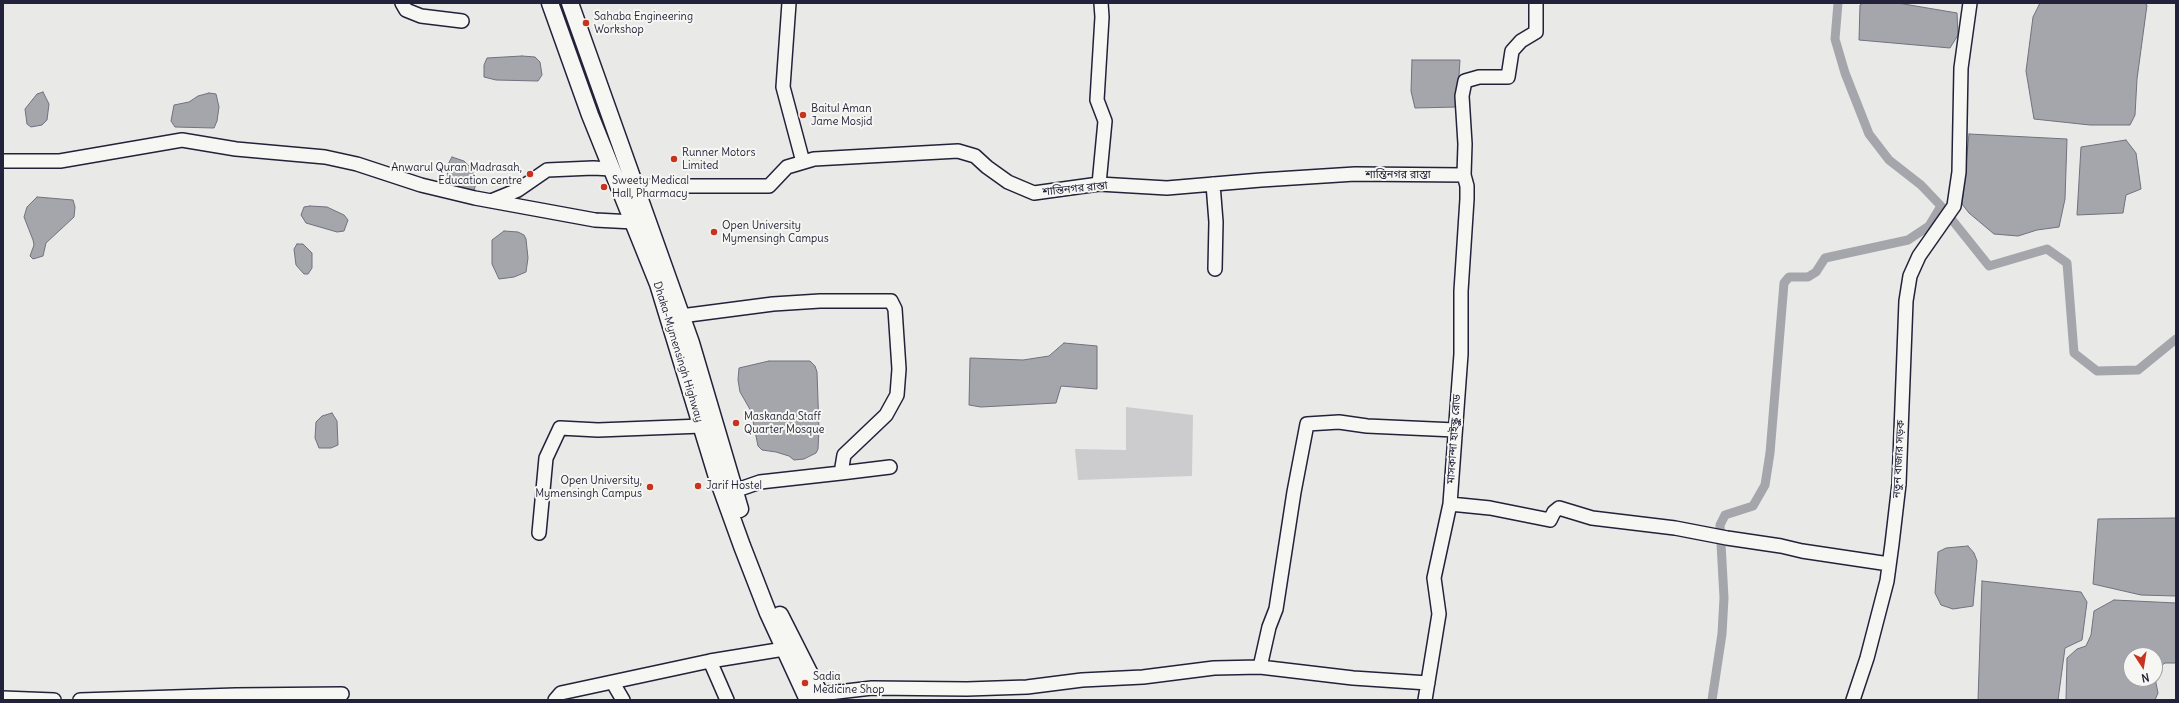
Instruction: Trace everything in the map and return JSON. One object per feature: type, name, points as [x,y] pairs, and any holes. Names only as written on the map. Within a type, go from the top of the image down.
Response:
[{"type":"main road","name":"Dhaka-Mymensingh Highway","points":[[550,3],[590,115],[658,284],[716,474],[784,649],[817,698]]},
{"type":"main road","name":"Dhaka-Mymensingh Highway","points":[[570,3],[681,316],[734,491],[772,600],[817,698]]},
{"type":"street","points":[[402,3],[406,10],[421,16],[462,21]]},
{"type":"street","points":[[789,3],[783,87],[803,162]]},
{"type":"street","points":[[1100,184],[1104,121],[1097,100],[1102,17],[1101,3]]},
{"type":"street","name":"মাসকান্দা হাইস্কুল রোড","points":[[1425,700],[1439,614],[1434,578],[1450,504],[1461,354],[1461,291],[1467,199],[1467,186],[1464,175],[1465,144],[1462,96],[1465,81],[1479,77],[1508,78],[1512,51],[1521,41],[1536,32],[1536,3]]},
{"type":"street","name":"নতুন বাজার সড়ক","points":[[1853,700],[1867,658],[1887,581],[1899,484],[1906,301],[1910,276],[1919,256],[1954,206],[1959,172],[1961,68],[1970,3]]},
{"type":"street","points":[[3,161],[60,161],[182,140],[236,149],[325,158],[357,164],[421,185],[491,201],[595,220],[634,222]]},
{"type":"street","name":"শান্তিনগর রাস্তা","points":[[635,186],[769,186],[787,167],[814,159],[958,151],[975,156],[986,167],[1008,182],[1034,193],[1100,184],[1166,188],[1355,174],[1464,175]]},
{"type":"street","points":[[491,201],[518,190],[547,170],[593,168],[612,170]]},
{"type":"street","points":[[1212,184],[1216,222],[1215,269]]},
{"type":"street","points":[[681,316],[773,304],[869,300],[891,301],[895,309],[899,369],[898,395],[886,415],[844,455],[840,473]]},
{"type":"street","points":[[1260,667],[1269,627],[1276,609],[1294,492],[1307,424],[1338,422],[1367,426],[1455,430]]},
{"type":"street","points":[[539,533],[546,458],[560,428],[598,430],[702,426]]},
{"type":"street","points":[[734,491],[760,482],[890,467]]},
{"type":"street","points":[[1450,504],[1490,508],[1550,520],[1554,512],[1560,508],[1592,518],[1682,529],[1727,538],[1889,564]]},
{"type":"street","points":[[555,700],[561,693],[710,661],[784,649]]},
{"type":"street","points":[[710,661],[727,700]]},
{"type":"street","points":[[817,698],[872,688],[967,689],[1027,687],[1082,680],[1143,677],[1214,668],[1260,667],[1331,676],[1428,683]]},
{"type":"street","points":[[613,682],[623,700]]},
{"type":"street","points":[[80,700],[236,695],[342,694]]},
{"type":"street","points":[[3,698],[54,700]]},
{"type":"shaded area","points":[[1863,3],[1898,3],[1957,13],[1958,35],[1950,48],[1859,40],[1860,5]]},
{"type":"shaded area","points":[[2040,3],[2144,3],[2147,5],[2137,79],[2135,115],[2130,125],[2090,125],[2034,119],[2026,71],[2033,17]]},
{"type":"shaded area","points":[[522,56],[535,57],[540,62],[542,75],[538,81],[496,80],[484,77],[484,65],[487,58]]},
{"type":"shaded area","points":[[1412,60],[1460,60],[1457,107],[1415,108],[1411,91]]},
{"type":"shaded area","points":[[43,92],[49,104],[47,120],[42,125],[31,127],[27,124],[25,109],[37,94]]},
{"type":"shaded area","points":[[209,93],[216,94],[219,107],[217,121],[214,128],[175,127],[171,121],[174,105],[189,102],[198,96]]},
{"type":"shaded area","points":[[1969,134],[2067,139],[2065,199],[2059,227],[2037,230],[2018,236],[1994,234],[1969,213],[1962,204]]},
{"type":"shaded area","points":[[2126,140],[2136,153],[2141,189],[2126,195],[2123,213],[2077,215],[2081,147]]},
{"type":"shaded area","points":[[452,157],[464,161],[472,169],[476,184],[473,193],[448,186],[447,166]]},
{"type":"shaded area","points":[[37,197],[73,200],[75,207],[74,217],[46,243],[43,256],[33,259],[30,256],[34,245],[33,240],[24,217],[27,207]]},
{"type":"shaded area","points":[[304,207],[327,207],[344,215],[348,220],[344,231],[337,232],[306,223],[301,215]]},
{"type":"shaded area","points":[[504,231],[518,232],[524,235],[526,239],[528,258],[526,272],[514,277],[499,279],[492,264],[492,240]]},
{"type":"shaded area","points":[[297,244],[303,244],[312,253],[312,268],[308,274],[304,274],[296,265],[294,249]]},
{"type":"shaded area","points":[[1064,343],[1097,346],[1097,389],[1061,386],[1056,403],[981,407],[969,405],[970,358],[1023,360],[1049,356]]},
{"type":"shaded area","points":[[769,361],[810,361],[815,366],[817,372],[819,429],[818,449],[816,453],[804,459],[794,460],[789,456],[762,450],[758,446],[751,411],[740,392],[738,380],[739,368]]},
{"type":"shaded area","points":[[1126,407],[1193,415],[1192,476],[1078,480],[1075,449],[1126,450]]},
{"type":"shaded area","points":[[332,413],[337,421],[338,445],[331,448],[319,448],[315,438],[316,422],[322,416]]},
{"type":"shaded area","points":[[2176,518],[2176,596],[2141,595],[2093,584],[2098,519]]},
{"type":"shaded area","points":[[1968,546],[1974,553],[1977,561],[1973,606],[1953,609],[1941,605],[1935,593],[1938,552],[1946,548]]},
{"type":"shaded area","points":[[1982,581],[2081,592],[2087,602],[2082,640],[2065,648],[2058,700],[1978,700]]},
{"type":"shaded area","points":[[2114,600],[2176,603],[2176,663],[2163,664],[2163,647],[2123,647],[2123,687],[2157,687],[2158,693],[2155,700],[2066,700],[2067,658],[2077,649],[2086,646],[2091,635],[2094,611]]},
{"type":"waterway","points":[[1838,3],[1835,39],[1845,73],[1869,134],[1889,160],[1921,185],[1941,206],[1989,266],[2047,249],[2067,263],[2074,353],[2097,371],[2138,370],[2176,339]]},
{"type":"waterway","points":[[1712,700],[1722,634],[1724,598],[1720,525],[1725,515],[1753,506],[1765,485],[1770,453],[1784,283],[1789,277],[1808,277],[1816,272],[1825,258],[1908,240],[1929,226],[1941,206]]},
{"type":"place","name":"Sahaba Engineering Workshop","points":[[586,23]]},
{"type":"place","name":"Baitul Aman Jame Mosjid","points":[[803,115]]},
{"type":"place","name":"Runner Motors Limited","points":[[674,159]]},
{"type":"place","name":"Anwarul Quran Madrasah, Education centre","points":[[530,174]]},
{"type":"place","name":"Sweety Medical Hall, Pharmacy","points":[[604,187]]},
{"type":"place","name":"Open University Mymensingh Campus","points":[[714,232]]},
{"type":"place","name":"Maskanda Staff Quarter Mosque","points":[[736,423]]},
{"type":"place","name":"Jarif Hostel","points":[[698,486]]},
{"type":"place","name":"Open University, Mymensingh Campus","points":[[650,487]]},
{"type":"place","name":"Sadia Medicine Shop","points":[[805,683]]}]
